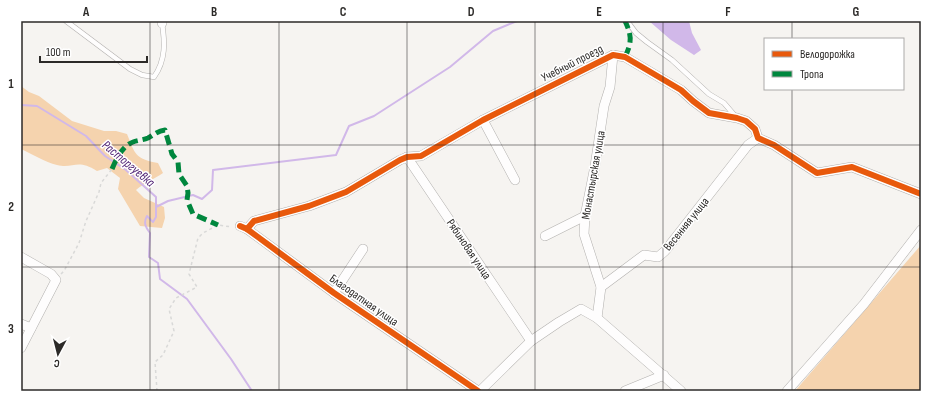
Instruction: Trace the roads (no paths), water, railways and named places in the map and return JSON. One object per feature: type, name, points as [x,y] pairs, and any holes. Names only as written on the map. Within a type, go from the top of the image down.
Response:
[{"type":"street","name":"Учебный проезд","points":[[244,228],[254,221],[309,206],[346,192],[407,157],[421,156],[482,120],[613,55],[625,57],[681,90],[709,113],[746,121],[755,129],[758,138]]},
{"type":"street","name":"Монастырская улица","points":[[597,318],[601,287],[584,234],[585,216],[604,106],[610,87],[613,55]]},
{"type":"street","points":[[482,120],[515,180]]},
{"type":"street","points":[[758,138],[774,145],[817,173],[852,167],[921,194]]},
{"type":"street","name":"Весенняя улица","points":[[601,287],[644,255],[658,257],[665,251],[748,145],[758,138]]},
{"type":"street","name":"Рябиновая улица","points":[[407,157],[531,341]]},
{"type":"street","points":[[546,236],[585,216]]},
{"type":"street","name":"Благодатная улица","points":[[244,228],[334,293],[479,391]]},
{"type":"street","points":[[787,391],[864,304],[921,230]]},
{"type":"street","name":"Благодатная улица","points":[[334,293],[363,249]]},
{"type":"street","points":[[21,257],[51,274],[56,280],[21,348]]},
{"type":"street","points":[[479,391],[531,341],[581,309],[597,318],[681,391]]},
{"type":"street","points":[[21,324],[31,328]]},
{"type":"street","points":[[625,391],[664,375]]},
{"type":"lane","points":[[66,21],[130,69],[142,75],[154,77],[160,68],[163,58],[165,40],[162,22]]},
{"type":"lane","points":[[627,21],[642,37],[672,60],[709,94],[724,103],[737,118]]},
{"type":"waterway","points":[[156,207],[168,201],[193,195],[202,199],[212,190],[213,170],[336,155],[349,126],[374,116],[450,67],[493,31],[517,21]]},
{"type":"waterway","name":"Расторгуевка","points":[[21,105],[37,106],[86,136],[105,156],[126,170],[156,197],[156,217],[153,222],[147,216],[145,221],[146,227],[150,233],[149,257],[158,263],[160,279],[187,299],[231,359],[252,391]]}]
